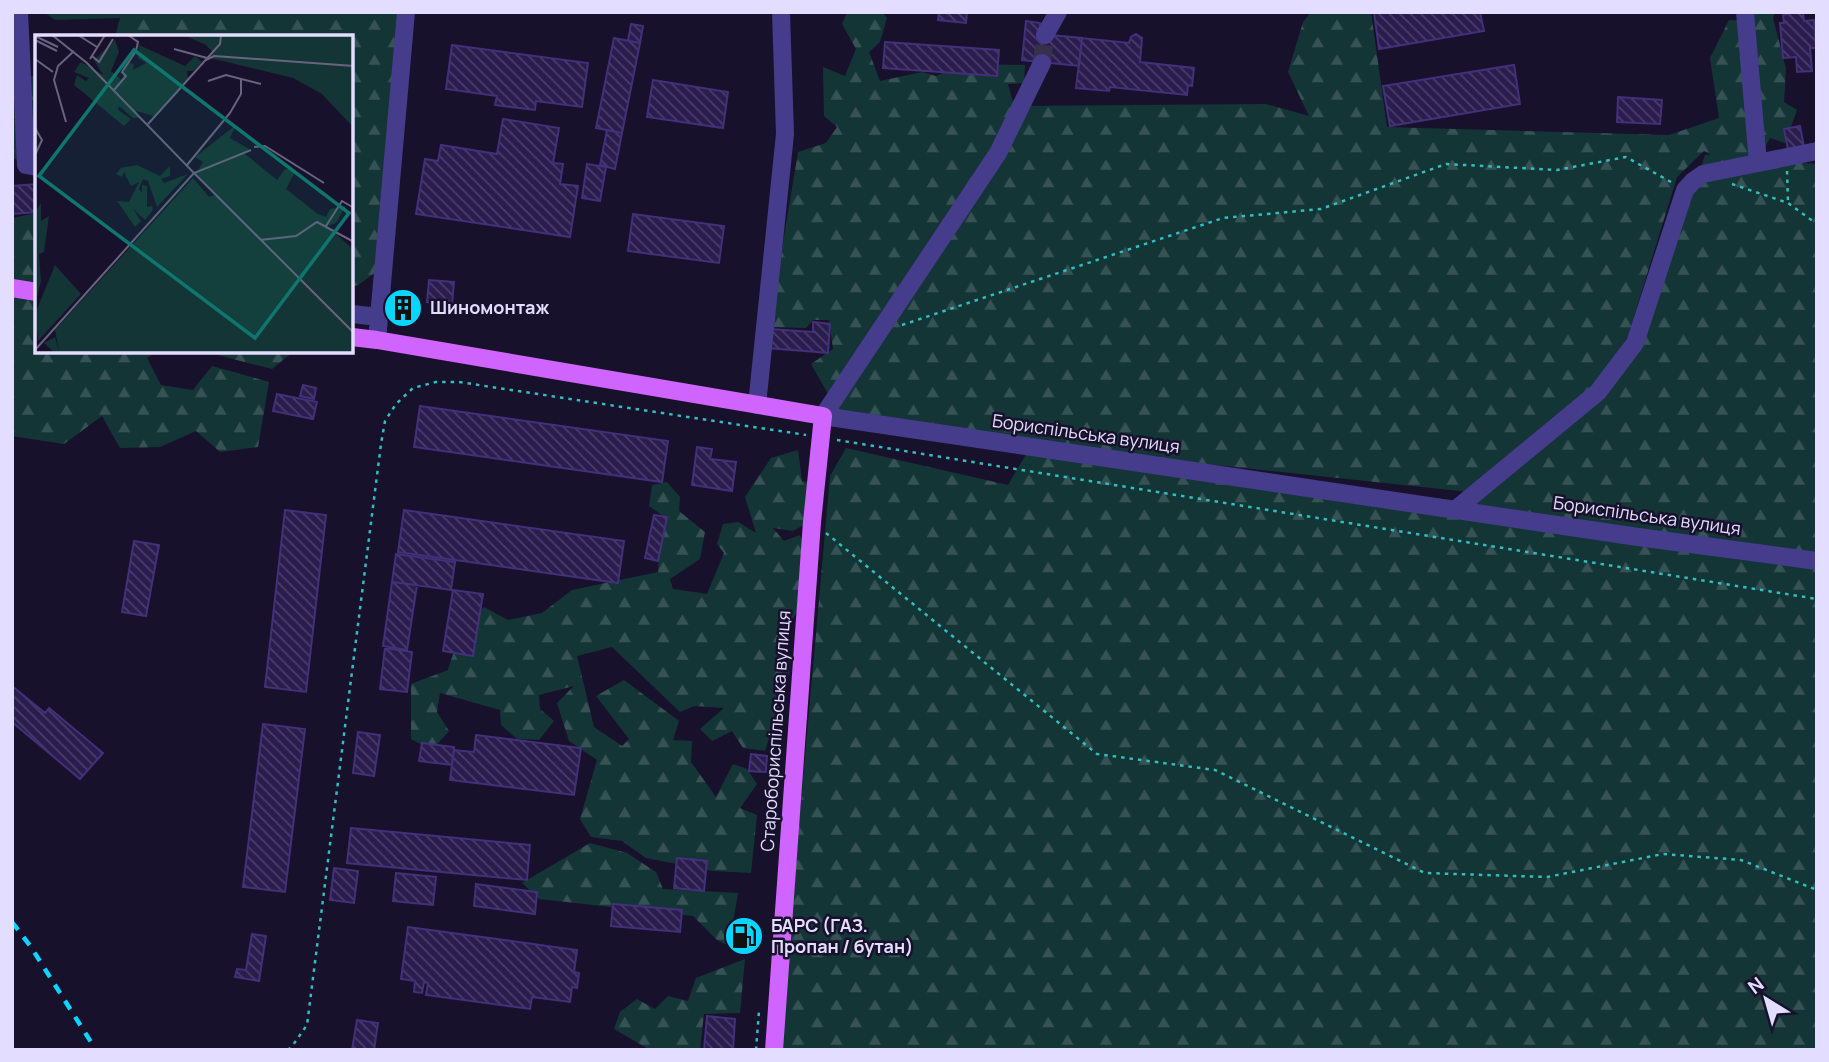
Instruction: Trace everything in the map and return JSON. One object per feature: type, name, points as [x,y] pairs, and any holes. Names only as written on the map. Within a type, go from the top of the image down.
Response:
[{"type":"main road","points":[[12,288],[35,292]]},
{"type":"main road","name":"Бориспільська вулиця","points":[[354,337],[824,416]]},
{"type":"main road","name":"Старобориспільська вулиця","points":[[774,1050],[812,522],[824,416]]},
{"type":"street","points":[[19,12],[26,165],[35,167]]},
{"type":"street","points":[[377,340],[406,12]]},
{"type":"street","points":[[757,405],[785,134],[781,12]]},
{"type":"street","points":[[1045,34],[1058,12]]},
{"type":"street","points":[[1745,12],[1758,163]]},
{"type":"street","points":[[824,416],[998,153],[1042,63]]},
{"type":"street","points":[[1455,510],[1598,392],[1634,343],[1685,190],[1693,181],[1703,174],[1817,151]]},
{"type":"street","points":[[354,314],[379,317]]},
{"type":"street","name":"Бориспільська вулиця","points":[[824,416],[1817,561]]},
{"type":"path","points":[[879,332],[1223,218],[1321,209],[1446,163],[1557,170],[1626,157],[1685,190]]},
{"type":"path","points":[[1786,158],[1788,203]]},
{"type":"path","points":[[1727,182],[1788,203],[1817,225]]},
{"type":"path","points":[[288,1050],[307,1025],[385,421],[396,404],[413,388],[436,382],[459,382],[821,437],[1817,599]]},
{"type":"path","points":[[812,522],[1097,754],[1215,770],[1425,873],[1547,877],[1663,854],[1741,860],[1817,890]]},
{"type":"green space","points":[[44,12],[402,12],[379,270],[354,286],[354,35],[116,35],[120,18],[55,20]]},
{"type":"green space","points":[[847,12],[882,12],[887,18],[880,42],[869,52],[880,81],[922,72],[936,76],[964,64],[1025,65],[1024,83],[1008,84],[1014,106],[1266,104],[1309,116],[1288,72],[1303,22],[1311,12],[1371,12],[1387,127],[1669,135],[1719,118],[1710,58],[1729,20],[1754,21],[1754,12],[1775,12],[1773,18],[1786,69],[1784,102],[1797,110],[1785,143],[1770,138],[1761,155],[1749,159],[1817,164],[1817,1050],[779,1050],[830,476],[846,448],[1008,485],[1028,451],[1477,503],[1640,345],[1705,155],[1711,155],[1704,151],[1677,177],[1628,336],[1594,388],[1469,492],[1130,456],[839,413],[811,364],[833,349],[829,320],[813,320],[806,328],[769,327],[798,152],[826,143],[837,127],[824,116],[823,67],[845,76],[856,49],[842,24]]},
{"type":"green space","points":[[35,75],[35,171],[12,157],[12,79]]},
{"type":"green space","points":[[35,213],[35,354],[153,354],[147,358],[161,385],[193,390],[212,366],[269,382],[258,447],[220,452],[196,431],[160,447],[120,448],[102,416],[64,444],[12,436],[12,218]]},
{"type":"green space","points":[[214,354],[291,354],[272,369]]},
{"type":"green space","points":[[798,450],[802,481],[814,483],[809,522],[793,531],[773,528],[784,541],[800,535],[807,548],[800,608],[783,633],[790,655],[789,674],[765,751],[743,748],[732,731],[712,741],[700,729],[724,708],[694,706],[680,712],[612,647],[577,656],[594,727],[622,746],[629,739],[596,696],[624,680],[679,721],[673,740],[692,741],[691,762],[716,797],[733,764],[747,769],[757,784],[740,808],[757,815],[751,873],[713,871],[646,858],[622,841],[591,837],[580,819],[597,760],[569,741],[557,703],[574,686],[539,695],[540,709],[554,721],[539,740],[517,739],[501,725],[500,710],[440,693],[437,712],[449,731],[432,750],[411,739],[411,684],[448,670],[462,636],[484,607],[508,620],[542,613],[572,590],[658,572],[662,515],[649,506],[652,485],[667,482],[680,497],[679,511],[705,532],[700,559],[670,579],[673,589],[707,594],[724,553],[717,544],[723,524],[738,522],[756,533],[745,497],[771,458]]},
{"type":"green space","points":[[590,843],[627,853],[656,872],[663,889],[738,893],[729,946],[717,940],[693,916],[539,899],[522,883]]},
{"type":"green space","points":[[745,959],[740,1013],[704,1014],[700,1050],[650,1050],[614,1029],[620,1012],[637,999],[655,1009],[668,996],[688,1001],[696,978]]},
{"type":"building","points":[[939,12],[967,12],[966,23],[938,20]]},
{"type":"building","points":[[1374,12],[1480,12],[1484,31],[1379,49]]},
{"type":"building","points":[[1788,12],[1803,12],[1804,21],[1814,20],[1816,48],[1810,48],[1812,71],[1797,72],[1796,57],[1783,58],[1780,23],[1784,23],[1783,15]]},
{"type":"building","points":[[1026,21],[1040,23],[1039,34],[1082,38],[1079,66],[1022,60]]},
{"type":"building","points":[[631,24],[643,26],[640,43],[628,41]]},
{"type":"building","points":[[1136,34],[1142,38],[1140,62],[1194,68],[1192,86],[1188,85],[1187,95],[1110,87],[1109,91],[1076,88],[1082,38],[1129,43],[1131,37]]},
{"type":"building","points":[[614,38],[640,43],[622,133],[596,128]]},
{"type":"building","points":[[885,42],[999,50],[997,76],[883,68]]},
{"type":"building","points":[[452,45],[588,63],[582,107],[536,101],[535,110],[495,105],[497,96],[446,89]]},
{"type":"building","points":[[1514,65],[1520,104],[1390,126],[1383,86]]},
{"type":"building","points":[[653,80],[728,92],[723,128],[647,117]]},
{"type":"building","points":[[1618,97],[1662,100],[1660,124],[1617,122]]},
{"type":"building","points":[[503,119],[559,128],[553,163],[563,164],[560,184],[578,186],[570,237],[416,214],[425,159],[438,161],[441,145],[497,154]]},
{"type":"building","points":[[1800,126],[1804,147],[1788,150],[1784,129]]},
{"type":"building","points":[[607,130],[622,133],[615,169],[600,165]]},
{"type":"building","points":[[587,164],[606,167],[600,201],[582,198]]},
{"type":"building","points":[[35,184],[35,212],[12,214],[12,186]]},
{"type":"building","points":[[633,214],[724,226],[719,263],[628,251]]},
{"type":"building","points":[[429,280],[454,282],[452,305],[427,302]]},
{"type":"building","name":"Шиномонтаж","points":[[395,298],[414,301],[411,318],[393,315]]},
{"type":"building","points":[[813,322],[830,324],[828,353],[768,348],[770,329],[813,332]]},
{"type":"building","points":[[303,385],[316,388],[314,399],[300,396]]},
{"type":"building","points":[[277,394],[317,402],[313,419],[273,411]]},
{"type":"building","points":[[420,406],[668,441],[662,482],[414,447]]},
{"type":"building","points":[[697,447],[712,449],[710,459],[736,462],[732,491],[692,485]]},
{"type":"building","points":[[285,510],[326,515],[306,692],[265,687]]},
{"type":"building","points":[[404,510],[624,541],[618,583],[398,552]]},
{"type":"building","points":[[654,515],[667,517],[658,561],[645,558]]},
{"type":"building","points":[[134,541],[159,545],[146,616],[122,612]]},
{"type":"building","points":[[396,554],[455,562],[451,590],[392,582]]},
{"type":"building","points":[[392,582],[417,585],[407,650],[383,646]]},
{"type":"building","points":[[453,590],[483,594],[473,656],[443,651]]},
{"type":"building","points":[[385,648],[412,652],[407,692],[380,689]]},
{"type":"building","points":[[12,686],[45,713],[49,708],[103,753],[80,779],[12,722]]},
{"type":"building","points":[[263,724],[305,729],[285,892],[243,887]]},
{"type":"building","points":[[358,732],[380,735],[374,776],[353,773]]},
{"type":"building","points":[[476,735],[581,748],[574,795],[450,780],[454,750],[474,752]]},
{"type":"building","points":[[422,743],[454,747],[452,765],[419,761]]},
{"type":"building","points":[[751,754],[767,756],[766,772],[749,771]]},
{"type":"building","points":[[351,828],[530,845],[527,880],[347,863]]},
{"type":"building","points":[[677,858],[707,861],[704,891],[674,888]]},
{"type":"building","points":[[334,868],[358,871],[354,903],[330,900]]},
{"type":"building","points":[[396,873],[436,877],[433,905],[393,901]]},
{"type":"building","points":[[476,884],[537,892],[535,914],[474,906]]},
{"type":"building","points":[[613,904],[682,910],[680,932],[611,926]]},
{"type":"building","points":[[408,927],[577,950],[574,972],[579,973],[577,988],[572,987],[570,1002],[532,997],[530,1009],[426,995],[428,983],[424,982],[422,993],[414,992],[415,981],[401,979]]},
{"type":"building","points":[[252,934],[266,936],[259,981],[235,977],[237,969],[246,970]]},
{"type":"building","points":[[707,1016],[735,1019],[733,1050],[704,1050]]},
{"type":"building","points":[[357,1020],[378,1023],[374,1050],[352,1050]]},
{"type":"tunnel","points":[[1042,63],[1045,35]]},
{"type":"railway","points":[[12,922],[31,947],[96,1050]]},
{"type":"place","name":"Шиномонтаж","points":[[403,308]]},
{"type":"place","name":"БАРС (ГАЗ. Пропан / бутан)","points":[[744,936]]}]
